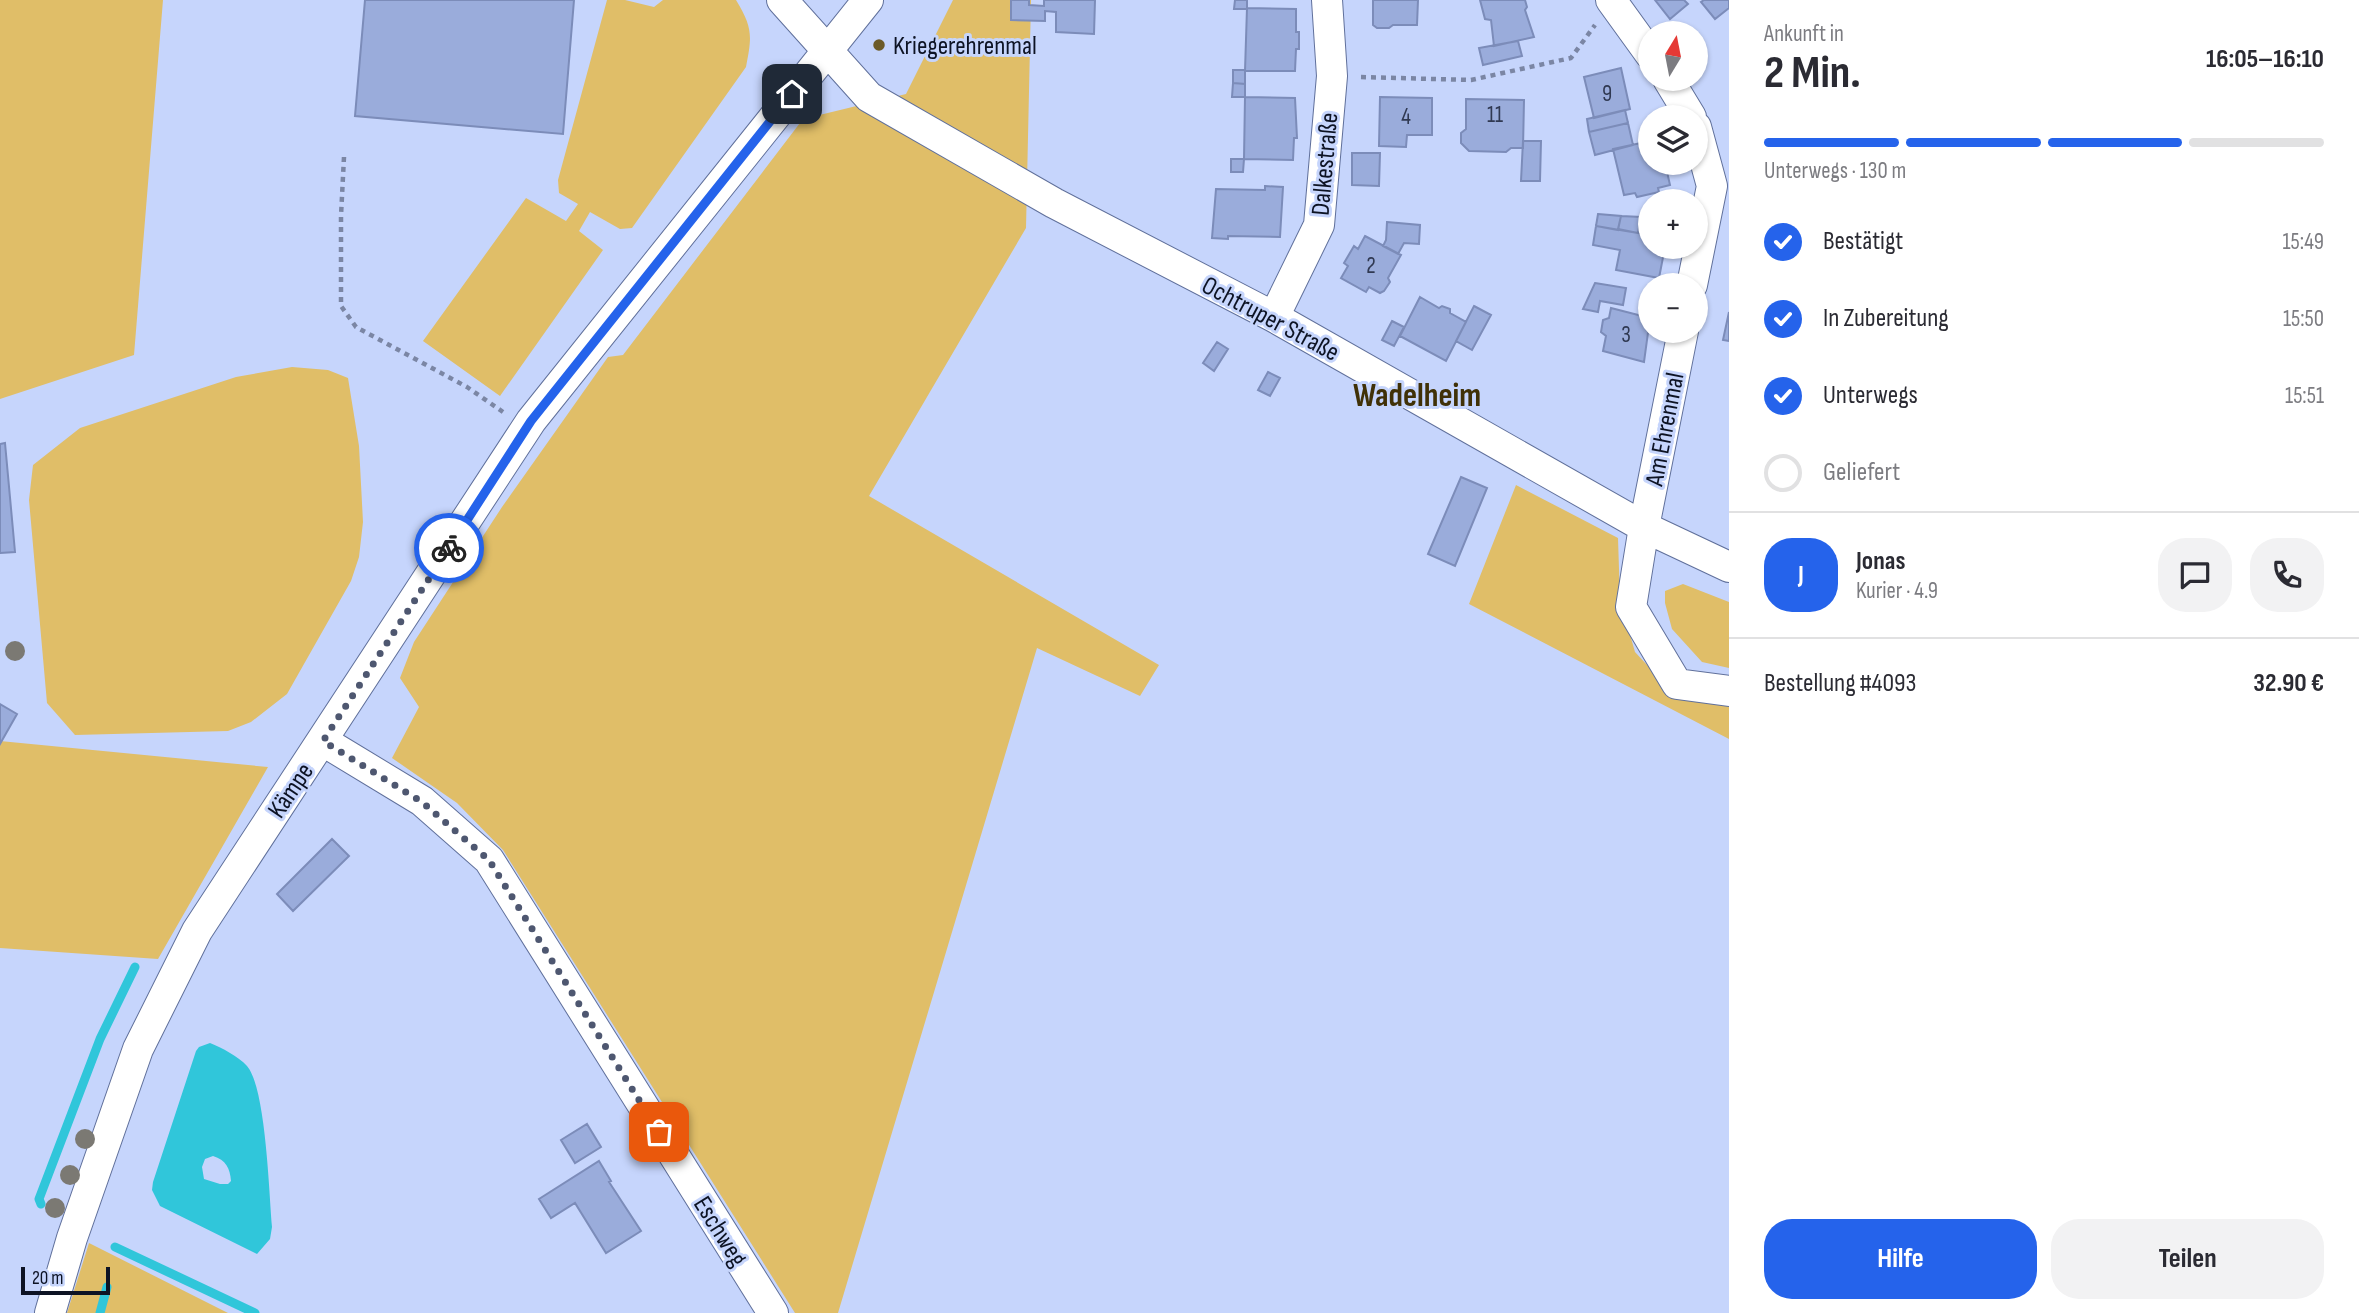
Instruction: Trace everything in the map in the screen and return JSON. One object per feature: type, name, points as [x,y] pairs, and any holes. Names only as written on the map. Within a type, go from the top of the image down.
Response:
[{"type":"street","name":"Ochtruper Straße","points":[[782,0],[869,97],[1054,203],[1274,317],[1644,527],[1729,567]]},
{"type":"street","name":"Kämpe","points":[[50,1313],[72,1238],[138,1049],[197,930],[527,428],[868,0]]},
{"type":"street","name":"Dalkestraße","points":[[1274,317],[1319,225],[1332,76],[1326,0]]},
{"type":"street","points":[[1611,1],[1638,38]]},
{"type":"street","points":[[1695,273],[1721,184],[1708,154]]},
{"type":"street","name":"Am Ehrenmal","points":[[1681,343],[1631,607],[1677,684],[1729,691]]},
{"type":"street","name":"Eschweg","points":[[323,741],[422,802],[489,860],[773,1313]]},
{"type":"path","points":[[1332,76],[1471,80],[1571,58],[1611,1]]},
{"type":"path","points":[[344,157],[341,306],[356,327],[467,387],[527,428]]},
{"type":"shaded area","points":[[0,0],[163,0],[134,355],[0,399]]},
{"type":"shaded area","points":[[607,0],[625,0],[654,7],[663,0],[736,0],[750,32],[746,67],[632,228],[620,229],[590,212],[579,231],[603,250],[500,396],[423,341],[526,198],[566,221],[578,204],[559,193],[558,180]]},
{"type":"shaded area","points":[[953,0],[1031,0],[1026,228],[869,496],[1159,665],[1140,696],[1037,648],[838,1313],[795,1313],[503,850],[457,803],[392,758],[419,707],[400,678],[414,642],[502,507],[608,357],[623,355],[803,119],[906,94]]},
{"type":"shaded area","points":[[292,367],[328,370],[348,378],[359,446],[363,522],[359,557],[351,581],[287,694],[251,722],[228,731],[75,735],[47,703],[29,500],[33,465],[80,428],[236,377]]},
{"type":"shaded area","points":[[1516,485],[1618,538],[1620,600],[1635,652],[1674,694],[1729,702],[1729,739],[1469,604]]},
{"type":"shaded area","points":[[1683,584],[1729,602],[1729,668],[1702,662],[1672,629],[1665,603],[1665,591]]},
{"type":"shaded area","points":[[0,741],[268,767],[158,959],[0,948]]},
{"type":"shaded area","points":[[210,1043],[225,1050],[247,1066],[253,1078],[262,1118],[272,1227],[270,1239],[257,1254],[160,1206],[152,1190],[199,1047]],"holes":[[[213,1156],[228,1168],[231,1181],[228,1184],[204,1179],[202,1167],[205,1159]]]},
{"type":"shaded area","points":[[89,1243],[228,1313],[67,1313]]},
{"type":"building","points":[[365,0],[574,0],[563,134],[355,116]]},
{"type":"building","points":[[1011,0],[1029,0],[1029,5],[1044,6],[1044,0],[1095,0],[1094,34],[1056,32],[1056,12],[1045,11],[1045,21],[1011,20]]},
{"type":"building","points":[[1235,0],[1247,0],[1247,9],[1234,9]]},
{"type":"building","points":[[1373,0],[1418,0],[1417,25],[1377,28],[1373,25]]},
{"type":"building","points":[[1480,0],[1525,0],[1525,10],[1534,37],[1494,46],[1491,20],[1485,19]]},
{"type":"building","points":[[1655,0],[1684,0],[1688,4],[1670,19]]},
{"type":"building","points":[[1729,0],[1729,8],[1715,19],[1701,2]]},
{"type":"building","points":[[1247,8],[1296,9],[1299,49],[1296,49],[1295,71],[1245,71]]},
{"type":"building","points":[[1518,41],[1522,56],[1483,65],[1479,48]]},
{"type":"building","points":[[1621,68],[1630,109],[1594,118],[1584,77]]},
{"type":"building","points":[[1233,70],[1245,70],[1245,84],[1233,83]]},
{"type":"building","points":[[1233,83],[1245,84],[1245,97],[1232,97]]},
{"type":"building","points":[[1245,97],[1295,98],[1297,138],[1294,138],[1293,160],[1244,159]]},
{"type":"building","points":[[1380,97],[1432,98],[1432,135],[1407,135],[1406,147],[1379,146]]},
{"type":"building","points":[[1466,99],[1524,100],[1523,148],[1511,148],[1506,152],[1469,151],[1461,143],[1461,133],[1466,129]]},
{"type":"building","points":[[1625,110],[1628,123],[1589,132],[1587,119]]},
{"type":"building","points":[[1628,123],[1633,145],[1595,155],[1589,132]]},
{"type":"building","points":[[1523,141],[1541,141],[1540,181],[1521,181]]},
{"type":"building","points":[[1638,144],[1638,175],[1668,175],[1670,185],[1658,189],[1638,189],[1637,197],[1635,193],[1624,195],[1613,149]]},
{"type":"building","points":[[1352,153],[1380,153],[1379,186],[1352,185]]},
{"type":"building","points":[[1231,159],[1244,159],[1243,172],[1231,172]]},
{"type":"building","points":[[1265,186],[1283,187],[1280,237],[1212,238],[1216,189],[1265,190]]},
{"type":"building","points":[[1598,214],[1621,216],[1618,230],[1596,226]]},
{"type":"building","points":[[1621,216],[1638,217],[1638,233],[1618,229]]},
{"type":"building","points":[[1387,222],[1420,225],[1419,244],[1404,243],[1398,254],[1383,246]]},
{"type":"building","points":[[1596,226],[1638,233],[1638,259],[1663,259],[1660,273],[1638,274],[1616,270],[1620,250],[1593,245]]},
{"type":"building","points":[[1365,236],[1401,255],[1388,278],[1390,282],[1380,293],[1369,287],[1366,292],[1341,278],[1348,266],[1344,263],[1354,246],[1358,249]]},
{"type":"building","points":[[1595,283],[1626,288],[1623,305],[1600,301],[1598,312],[1583,309]]},
{"type":"building","points":[[1420,297],[1439,308],[1442,306],[1450,309],[1450,313],[1466,322],[1446,361],[1400,336]]},
{"type":"building","points":[[1474,306],[1491,315],[1472,350],[1456,341]]},
{"type":"building","points":[[1611,308],[1638,315],[1638,343],[1647,343],[1644,362],[1603,351],[1606,336],[1601,332],[1603,320],[1609,318]]},
{"type":"building","points":[[1729,312],[1729,341],[1723,340]]},
{"type":"building","points":[[1392,321],[1404,327],[1394,346],[1382,340]]},
{"type":"building","points":[[1217,342],[1228,349],[1214,371],[1203,363]]},
{"type":"building","points":[[1268,372],[1280,378],[1270,396],[1258,390]]},
{"type":"building","points":[[5,443],[15,552],[0,553],[0,444]]},
{"type":"building","points":[[1461,477],[1487,488],[1455,566],[1428,554]]},
{"type":"building","points":[[0,704],[17,714],[0,744]]},
{"type":"building","points":[[332,839],[349,856],[293,911],[277,894]]},
{"type":"building","points":[[587,1124],[601,1147],[575,1163],[561,1140]]},
{"type":"building","points":[[599,1161],[611,1181],[609,1182],[641,1231],[606,1253],[575,1203],[551,1218],[539,1199]]},
{"type":"waterway","points":[[41,1204],[39,1199],[100,1039],[135,967]]},
{"type":"waterway","points":[[115,1247],[255,1313]]},
{"type":"waterway","points":[[100,1313],[107,1287]]},
{"type":"way so far","points":[[449,548],[323,741],[422,802],[489,860],[659,1132]]},
{"type":"place","name":"Kriegerehrenmal","points":[[879,45]]},
{"type":"district","name":"Wadelheim","points":[[1417,394]]},
{"type":"route","points":[[449,548],[531,421],[792,94]]}]
